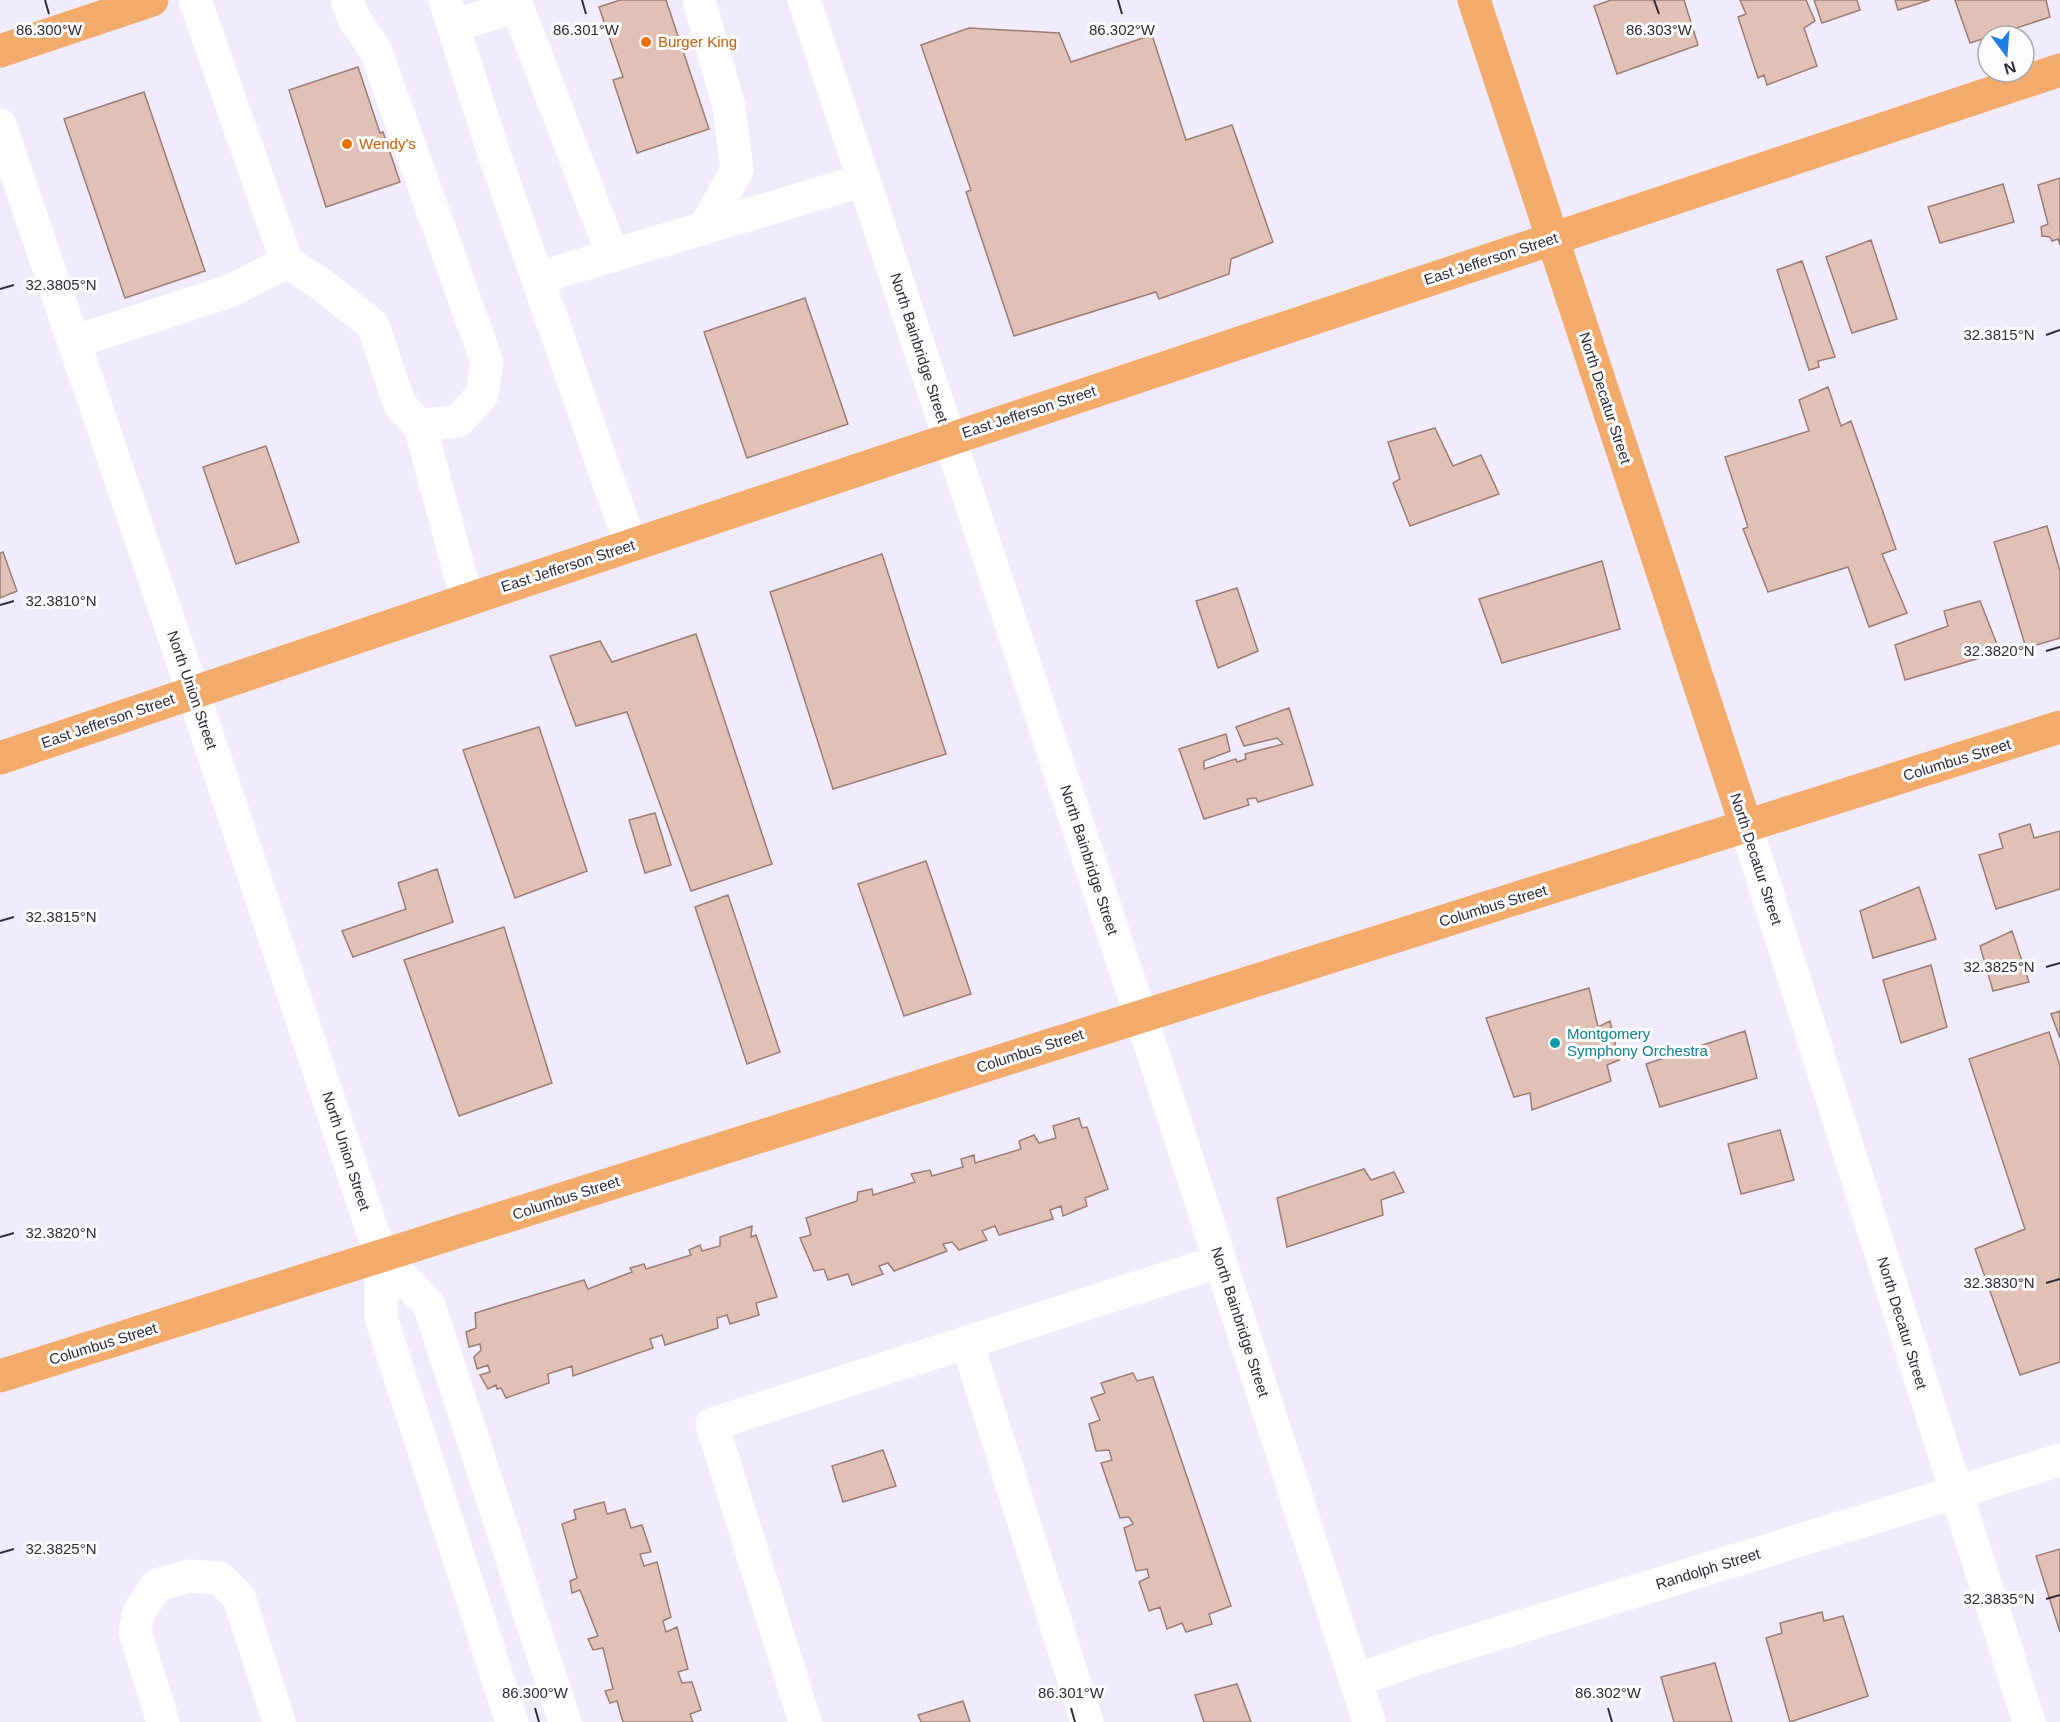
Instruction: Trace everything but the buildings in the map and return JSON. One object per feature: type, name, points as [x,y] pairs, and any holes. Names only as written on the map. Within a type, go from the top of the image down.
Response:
[{"type":"main road","points":[[0,51],[152,0]]},
{"type":"main road","name":"North Decatur Street","points":[[1474,0],[1746,826]]},
{"type":"main road","name":"East Jefferson Street","points":[[0,758],[949,439],[2060,70]]},
{"type":"main road","name":"Columbus Street","points":[[0,1375],[2060,727]]},
{"type":"street","points":[[195,0],[287,262],[322,285],[373,325],[400,405],[420,426],[467,600]]},
{"type":"street","points":[[347,0],[354,19],[375,49],[487,362],[482,395],[458,421],[420,426]]},
{"type":"street","points":[[699,0],[729,107],[737,170],[704,229]]},
{"type":"street","name":"North Bainbridge Street","points":[[804,0],[1141,1016],[1369,1722]]},
{"type":"street","points":[[613,256],[526,3],[449,13],[493,151],[631,546]]},
{"type":"street","name":"North Union Street","points":[[0,125],[193,692],[381,1256]]},
{"type":"street","points":[[538,278],[864,180]]},
{"type":"street","points":[[74,342],[230,291],[287,262]]},
{"type":"street","name":"North Decatur Street","points":[[1746,826],[2029,1722]]},
{"type":"street","points":[[381,1256],[381,1318],[512,1722]]},
{"type":"street","points":[[381,1256],[429,1305],[565,1722]]},
{"type":"street","points":[[805,1722],[712,1424],[1221,1261]]},
{"type":"street","points":[[967,1342],[1087,1722]]},
{"type":"street","name":"Randolph Street","points":[[1356,1680],[1422,1657],[2060,1460]]},
{"type":"street","points":[[163,1722],[135,1632],[140,1612],[157,1585],[189,1576],[219,1578],[239,1597],[279,1722]]},
{"type":"place","name":"Burger King","points":[[646,42]]},
{"type":"place","name":"Wendy's","points":[[347,144]]},
{"type":"place","name":"Montgomery Symphony Orchestra","points":[[1555,1043]]}]
